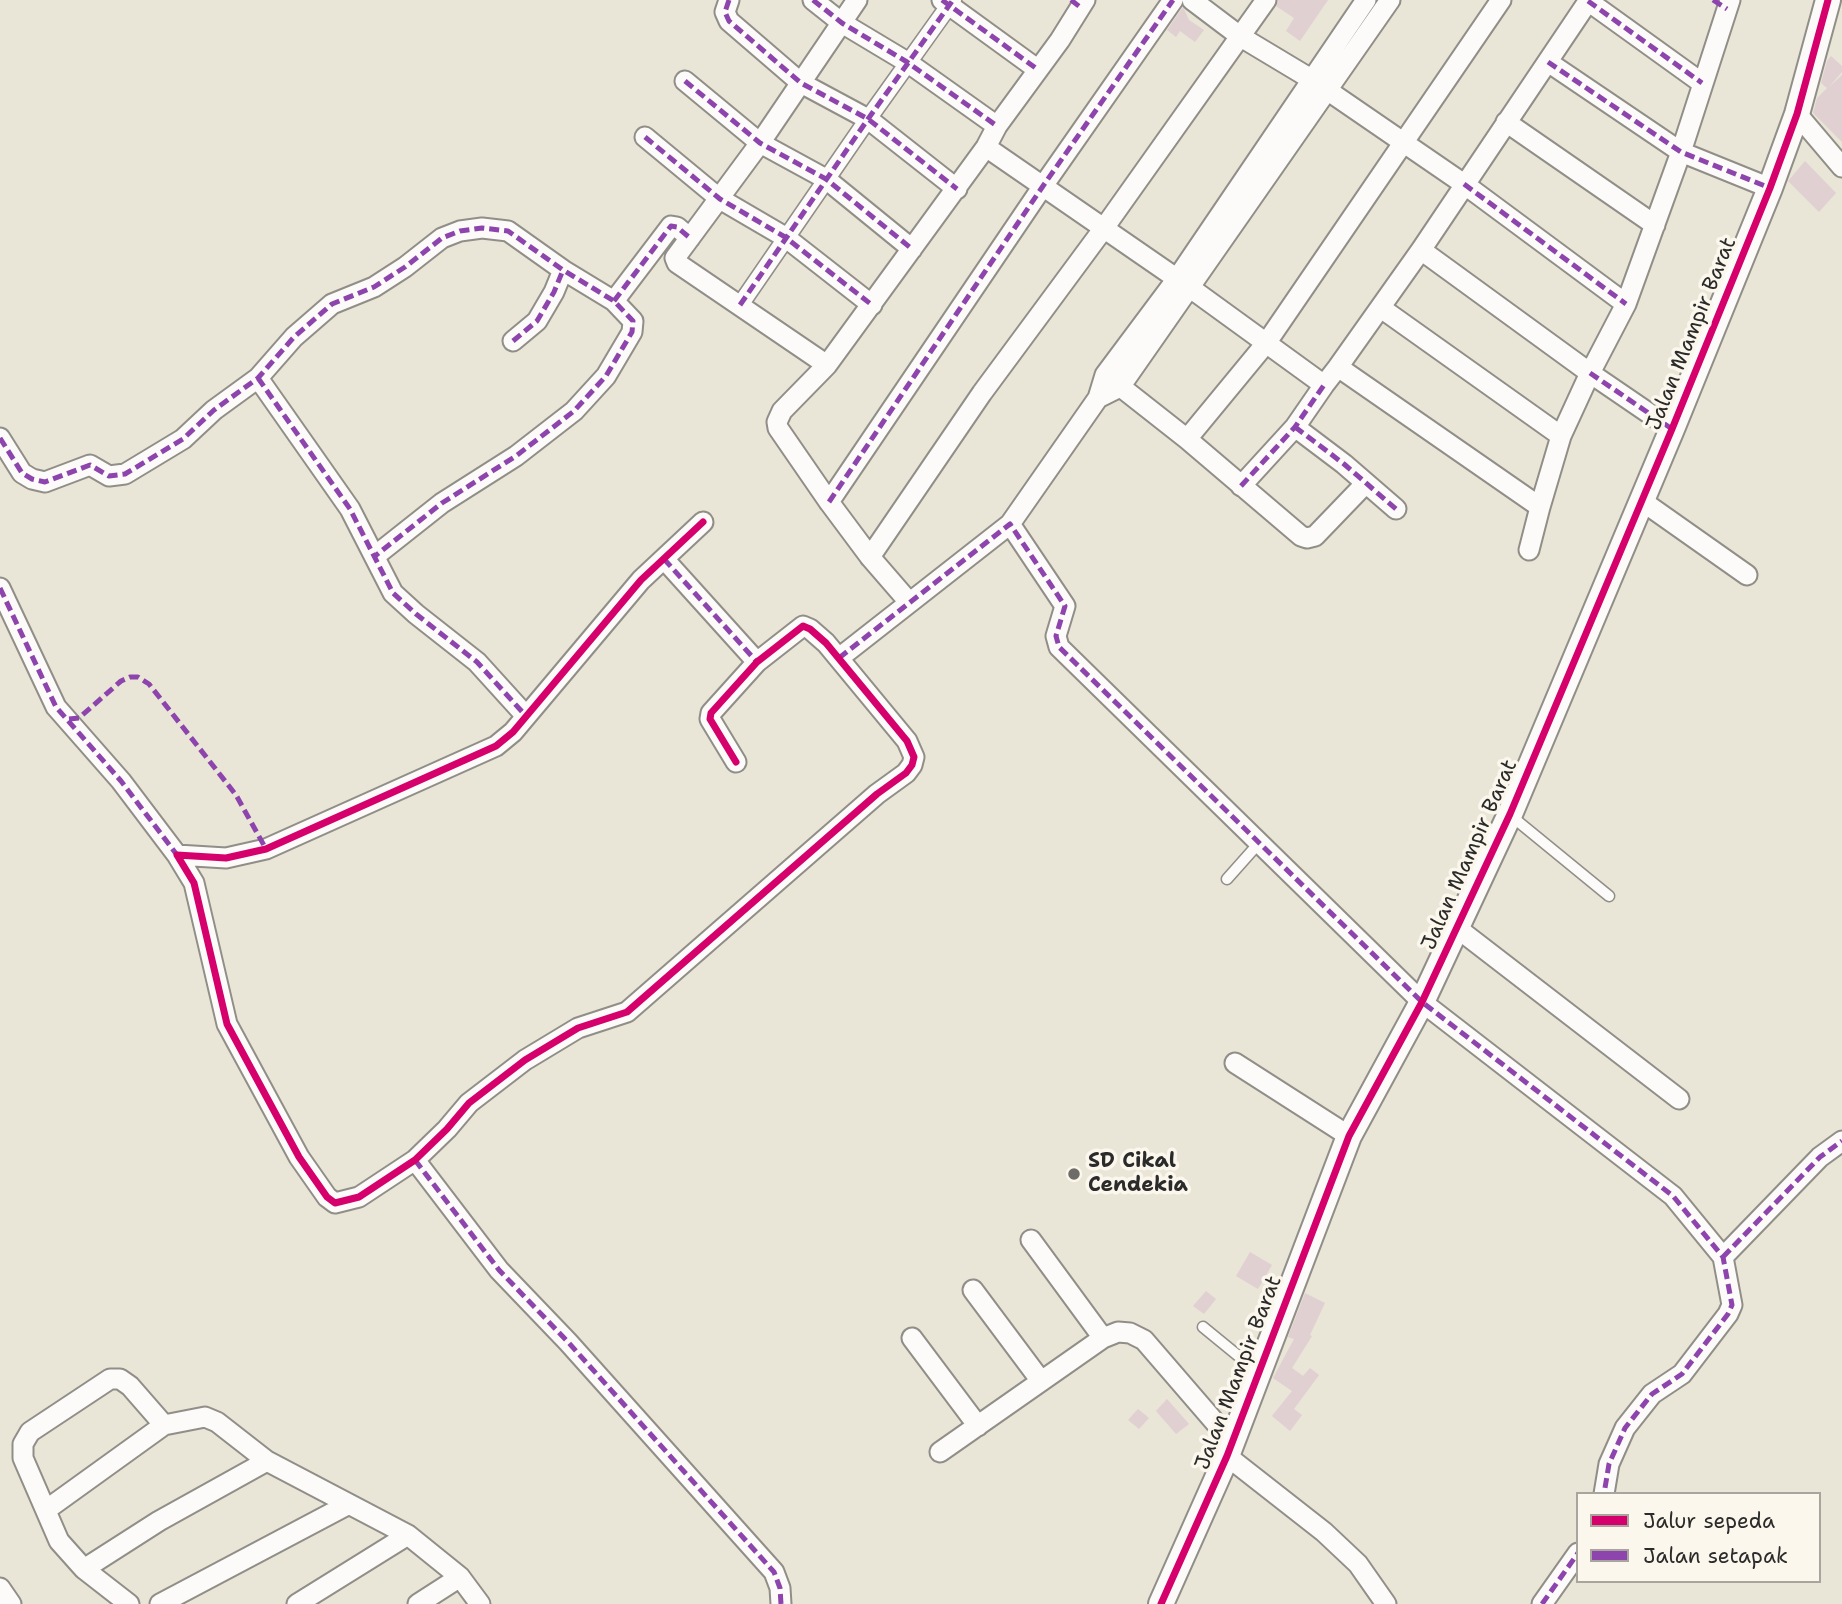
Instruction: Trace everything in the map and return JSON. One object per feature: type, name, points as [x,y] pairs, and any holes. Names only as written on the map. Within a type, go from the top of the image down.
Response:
[{"type":"street","points":[[729,0],[725,12],[729,21],[801,83],[868,119],[957,189]]},
{"type":"street","points":[[813,0],[842,23],[908,62],[997,126]]},
{"type":"street","points":[[827,365],[677,263],[676,255],[720,200],[858,0]]},
{"type":"street","points":[[829,502],[1173,0]]},
{"type":"street","points":[[1192,0],[1241,37],[1311,79],[1464,184],[1626,304]]},
{"type":"street","points":[[870,557],[982,393],[1104,228],[1266,0]]},
{"type":"street","points":[[1182,284],[1311,79],[1366,0]]},
{"type":"street","points":[[839,658],[1010,524],[1098,398],[1327,91],[1390,0]]},
{"type":"street","points":[[1187,439],[1267,342],[1501,0]]},
{"type":"street","name":"Jalan Mampir Barat","points":[[1161,1604],[1229,1449],[1349,1136],[1422,1002],[1510,814],[1672,429],[1770,188],[1797,114],[1828,0]]},
{"type":"street","points":[[1241,486],[1295,427],[1381,308],[1589,1],[1702,83]]},
{"type":"street","points":[[740,305],[948,2],[1037,69]]},
{"type":"street","points":[[909,601],[870,557],[829,502],[781,434],[777,422],[782,411],[827,365],[957,189],[997,126],[1060,40],[1079,2]]},
{"type":"street","points":[[1529,550],[1561,436],[1626,304],[1656,225],[1702,83],[1723,3]]},
{"type":"street","points":[[1548,62],[1681,152],[1770,188]]},
{"type":"street","points":[[685,81],[760,143],[825,179],[912,249]]},
{"type":"street","points":[[1797,114],[1842,167]]},
{"type":"street","points":[[1506,122],[1656,225]]},
{"type":"street","points":[[645,136],[720,200],[785,237],[872,305]]},
{"type":"street","points":[[986,147],[1267,342],[1324,385]]},
{"type":"street","points":[[614,300],[671,226],[677,227],[690,238]]},
{"type":"street","points":[[0,438],[22,473],[32,480],[45,482],[90,465],[114,477],[125,474],[183,439],[257,378],[294,337],[332,304],[374,287],[442,238],[460,231],[482,228],[508,232],[563,270],[614,300],[633,321],[632,332],[606,376],[574,411],[516,456],[442,503],[375,556]]},
{"type":"street","points":[[1421,250],[1672,429]]},
{"type":"street","points":[[513,341],[537,321],[563,270]]},
{"type":"street","points":[[1381,308],[1561,436]]},
{"type":"street","points":[[1338,367],[1540,507]]},
{"type":"street","points":[[257,378],[350,509],[393,593],[477,662],[526,716]]},
{"type":"street","points":[[1113,381],[1187,439],[1301,536],[1315,536],[1366,483]]},
{"type":"street","points":[[1295,427],[1396,509]]},
{"type":"street","points":[[1642,501],[1747,575]]},
{"type":"street","points":[[177,855],[226,858],[267,849],[496,746],[513,732],[641,580],[703,522]]},
{"type":"street","points":[[1010,524],[1065,606],[1056,636],[1059,647],[1422,1002],[1673,1196],[1723,1257],[1731,1306],[1728,1314],[1682,1374],[1652,1394],[1625,1428],[1609,1464],[1604,1492]]},
{"type":"street","points":[[664,559],[757,662]]},
{"type":"street","points":[[0,588],[57,707],[121,781],[177,855],[194,883],[227,1024],[299,1157],[327,1197],[335,1203],[359,1197],[415,1160],[469,1103],[525,1060],[578,1028],[627,1012],[761,893],[912,765],[914,757],[907,741],[839,658],[816,634],[803,626],[757,662],[711,713],[710,719],[736,762]]},
{"type":"street","points":[[1457,928],[1679,1099]]},
{"type":"street","points":[[1235,1063],[1349,1136]]},
{"type":"street","points":[[1723,1257],[1820,1157],[1842,1141]]},
{"type":"street","points":[[415,1160],[499,1270],[568,1342],[774,1572],[781,1604]]},
{"type":"street","points":[[1031,1240],[1103,1338]]},
{"type":"street","points":[[973,1290],[1041,1381]]},
{"type":"street","points":[[940,1452],[1103,1338],[1118,1332],[1130,1333],[1144,1340],[1229,1449],[1358,1564],[1386,1604]]},
{"type":"street","points":[[912,1338],[978,1426]]},
{"type":"street","points":[[129,1604],[83,1569],[58,1541],[23,1458],[23,1444],[30,1432],[110,1380],[120,1379],[130,1386],[164,1425]]},
{"type":"street","points":[[46,1510],[164,1425],[205,1417],[212,1419],[267,1461],[408,1535],[460,1577],[480,1604]]},
{"type":"street","points":[[83,1569],[159,1521],[267,1461]]},
{"type":"street","points":[[160,1604],[349,1504]]},
{"type":"street","points":[[297,1604],[408,1535]]},
{"type":"street","points":[[1542,1604],[1576,1556]]},
{"type":"street","points":[[418,1604],[460,1577]]},
{"type":"street","points":[[0,1587],[11,1604]]},
{"type":"lane","points":[[1510,814],[1609,896]]},
{"type":"lane","points":[[1227,879],[1259,843]]},
{"type":"lane","points":[[1203,1327],[1258,1372]]},
{"type":"building","points":[[1278,0],[1328,0],[1300,41],[1286,31],[1294,18],[1276,6]]},
{"type":"building","points":[[1183,7],[1189,20],[1204,30],[1195,42],[1180,31],[1176,37],[1167,30]]},
{"type":"building","points":[[1831,56],[1842,66],[1842,72],[1829,87],[1842,75],[1842,142],[1813,113],[1817,98],[1827,88],[1821,83]]},
{"type":"building","points":[[1805,161],[1836,193],[1819,212],[1788,181]]},
{"type":"building","points":[[1250,1252],[1272,1265],[1258,1289],[1236,1276]]},
{"type":"building","points":[[1206,1291],[1216,1299],[1204,1314],[1193,1306]]},
{"type":"building","points":[[1305,1293],[1325,1303],[1310,1335],[1312,1336],[1292,1368],[1303,1376],[1310,1368],[1319,1375],[1294,1409],[1302,1415],[1290,1431],[1272,1416],[1292,1391],[1273,1378],[1294,1339],[1288,1337]]},
{"type":"building","points":[[1167,1399],[1189,1424],[1176,1434],[1156,1411]]},
{"type":"building","points":[[1138,1409],[1149,1418],[1139,1429],[1128,1420]]},
{"type":"marked path","points":[[729,0],[725,12],[729,21],[801,83],[868,119],[957,189]]},
{"type":"marked path","points":[[813,0],[842,23],[907,62],[997,126]]},
{"type":"marked path","points":[[942,0],[1037,69]]},
{"type":"marked path","points":[[740,305],[953,0]]},
{"type":"marked path","points":[[1071,0],[1080,7]]},
{"type":"marked path","points":[[829,502],[1173,0]]},
{"type":"marked path","points":[[1713,0],[1727,9]]},
{"type":"marked path","points":[[1588,1],[1702,83]]},
{"type":"marked path","points":[[1548,62],[1681,152],[1770,188]]},
{"type":"marked path","points":[[685,81],[760,143],[826,179],[912,249]]},
{"type":"marked path","points":[[645,137],[720,199],[785,237],[872,305]]},
{"type":"marked path","points":[[1464,184],[1626,304]]},
{"type":"marked path","points":[[614,301],[671,226],[677,227],[690,238]]},
{"type":"marked path","points":[[0,438],[22,473],[32,479],[45,482],[90,465],[109,476],[125,474],[183,439],[214,410],[258,378],[294,337],[332,304],[374,287],[442,238],[460,231],[482,228],[508,231],[563,270],[614,301],[633,321],[632,332],[606,376],[574,411],[516,456],[442,503],[375,556]]},
{"type":"marked path","points":[[513,341],[537,321],[563,270]]},
{"type":"marked path","points":[[1590,373],[1672,429]]},
{"type":"marked path","points":[[258,378],[350,509],[393,593],[477,662],[526,716]]},
{"type":"marked path","points":[[1241,486],[1295,427],[1324,385]]},
{"type":"marked path","points":[[1295,427],[1344,464],[1396,509]]},
{"type":"marked path","points":[[839,658],[1010,524],[1065,606],[1056,636],[1059,647],[1422,1002],[1673,1196],[1723,1257],[1732,1305],[1682,1374],[1652,1394],[1625,1428],[1609,1464],[1604,1492]]},
{"type":"marked path","points":[[664,559],[757,662]]},
{"type":"marked path","points":[[0,588],[56,707],[121,781],[177,855]]},
{"type":"marked path","points":[[69,719],[79,718],[121,681],[130,677],[138,677],[149,684],[236,795],[266,849]]},
{"type":"marked path","points":[[1723,1257],[1820,1157],[1842,1141]]},
{"type":"marked path","points":[[415,1160],[499,1270],[568,1342],[774,1572],[780,1588],[781,1604]]},
{"type":"marked path","points":[[1542,1604],[1576,1556]]},
{"type":"cycle path","points":[[1161,1604],[1227,1456],[1349,1136],[1422,1002],[1510,814],[1672,429],[1770,188],[1797,114],[1828,0]]},
{"type":"cycle path","points":[[703,522],[641,580],[513,732],[496,746],[266,849],[226,858],[177,855],[194,883],[227,1024],[299,1157],[327,1197],[335,1203],[359,1197],[415,1160],[469,1103],[525,1060],[578,1028],[627,1012],[877,794],[906,773],[914,757],[907,741],[826,643],[803,626],[757,662],[711,713],[710,719],[736,762]]},
{"type":"place","name":"SD Cikal Cendekia","points":[[1074,1174]]}]
